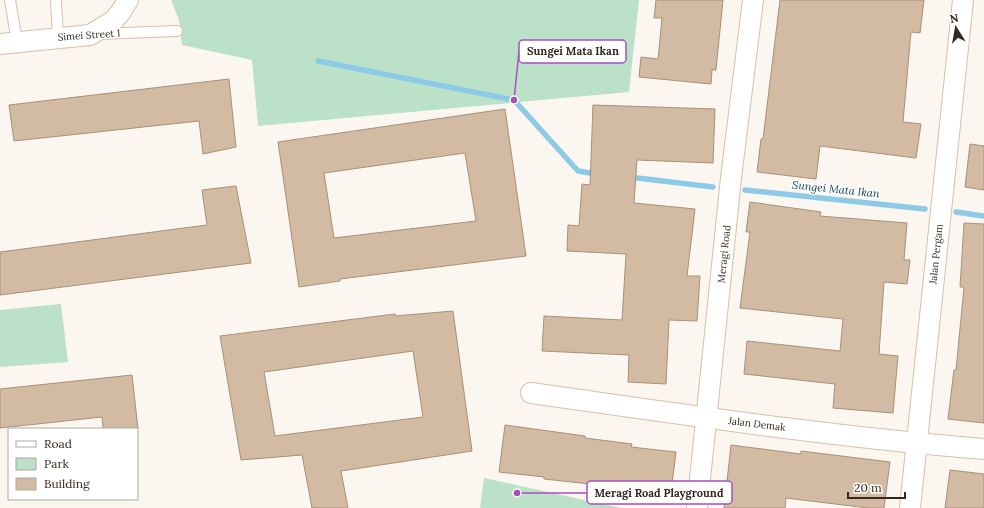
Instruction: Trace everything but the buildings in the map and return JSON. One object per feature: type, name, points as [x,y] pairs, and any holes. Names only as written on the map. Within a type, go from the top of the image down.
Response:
[{"type":"street","points":[[90,35],[113,21],[128,0]]},
{"type":"street","name":"Meragi Road","points":[[697,508],[705,417],[752,0]]},
{"type":"street","name":"Jalan Pergam","points":[[910,508],[942,195],[964,0]]},
{"type":"street","name":"Simei Street 1","points":[[8,43],[90,35]]},
{"type":"street","name":"Jalan Demak","points":[[531,393],[917,444],[984,449]]},
{"type":"lane","points":[[8,43],[10,0]]},
{"type":"lane","points":[[56,0],[58,37]]},
{"type":"lane","name":"Simei Street 1","points":[[90,35],[178,31]]},
{"type":"green space","points":[[171,0],[639,0],[629,92],[258,126],[252,60],[182,45],[179,20]]},
{"type":"green space","points":[[61,304],[68,362],[0,367],[0,310]]},
{"type":"green space","points":[[484,478],[621,508],[480,508]]},
{"type":"waterway","name":"Sungei Mata Ikan","points":[[318,61],[514,100],[578,171],[596,174]]},
{"type":"waterway","name":"Sungei Mata Ikan","points":[[629,177],[713,187]]},
{"type":"waterway","name":"Sungei Mata Ikan","points":[[745,190],[925,209]]},
{"type":"waterway","name":"Sungei Mata Ikan","points":[[956,212],[984,216]]},
{"type":"place","name":"Sungei Mata Ikan","points":[[514,100]]},
{"type":"place","name":"Meragi Road Playground","points":[[517,493]]}]
